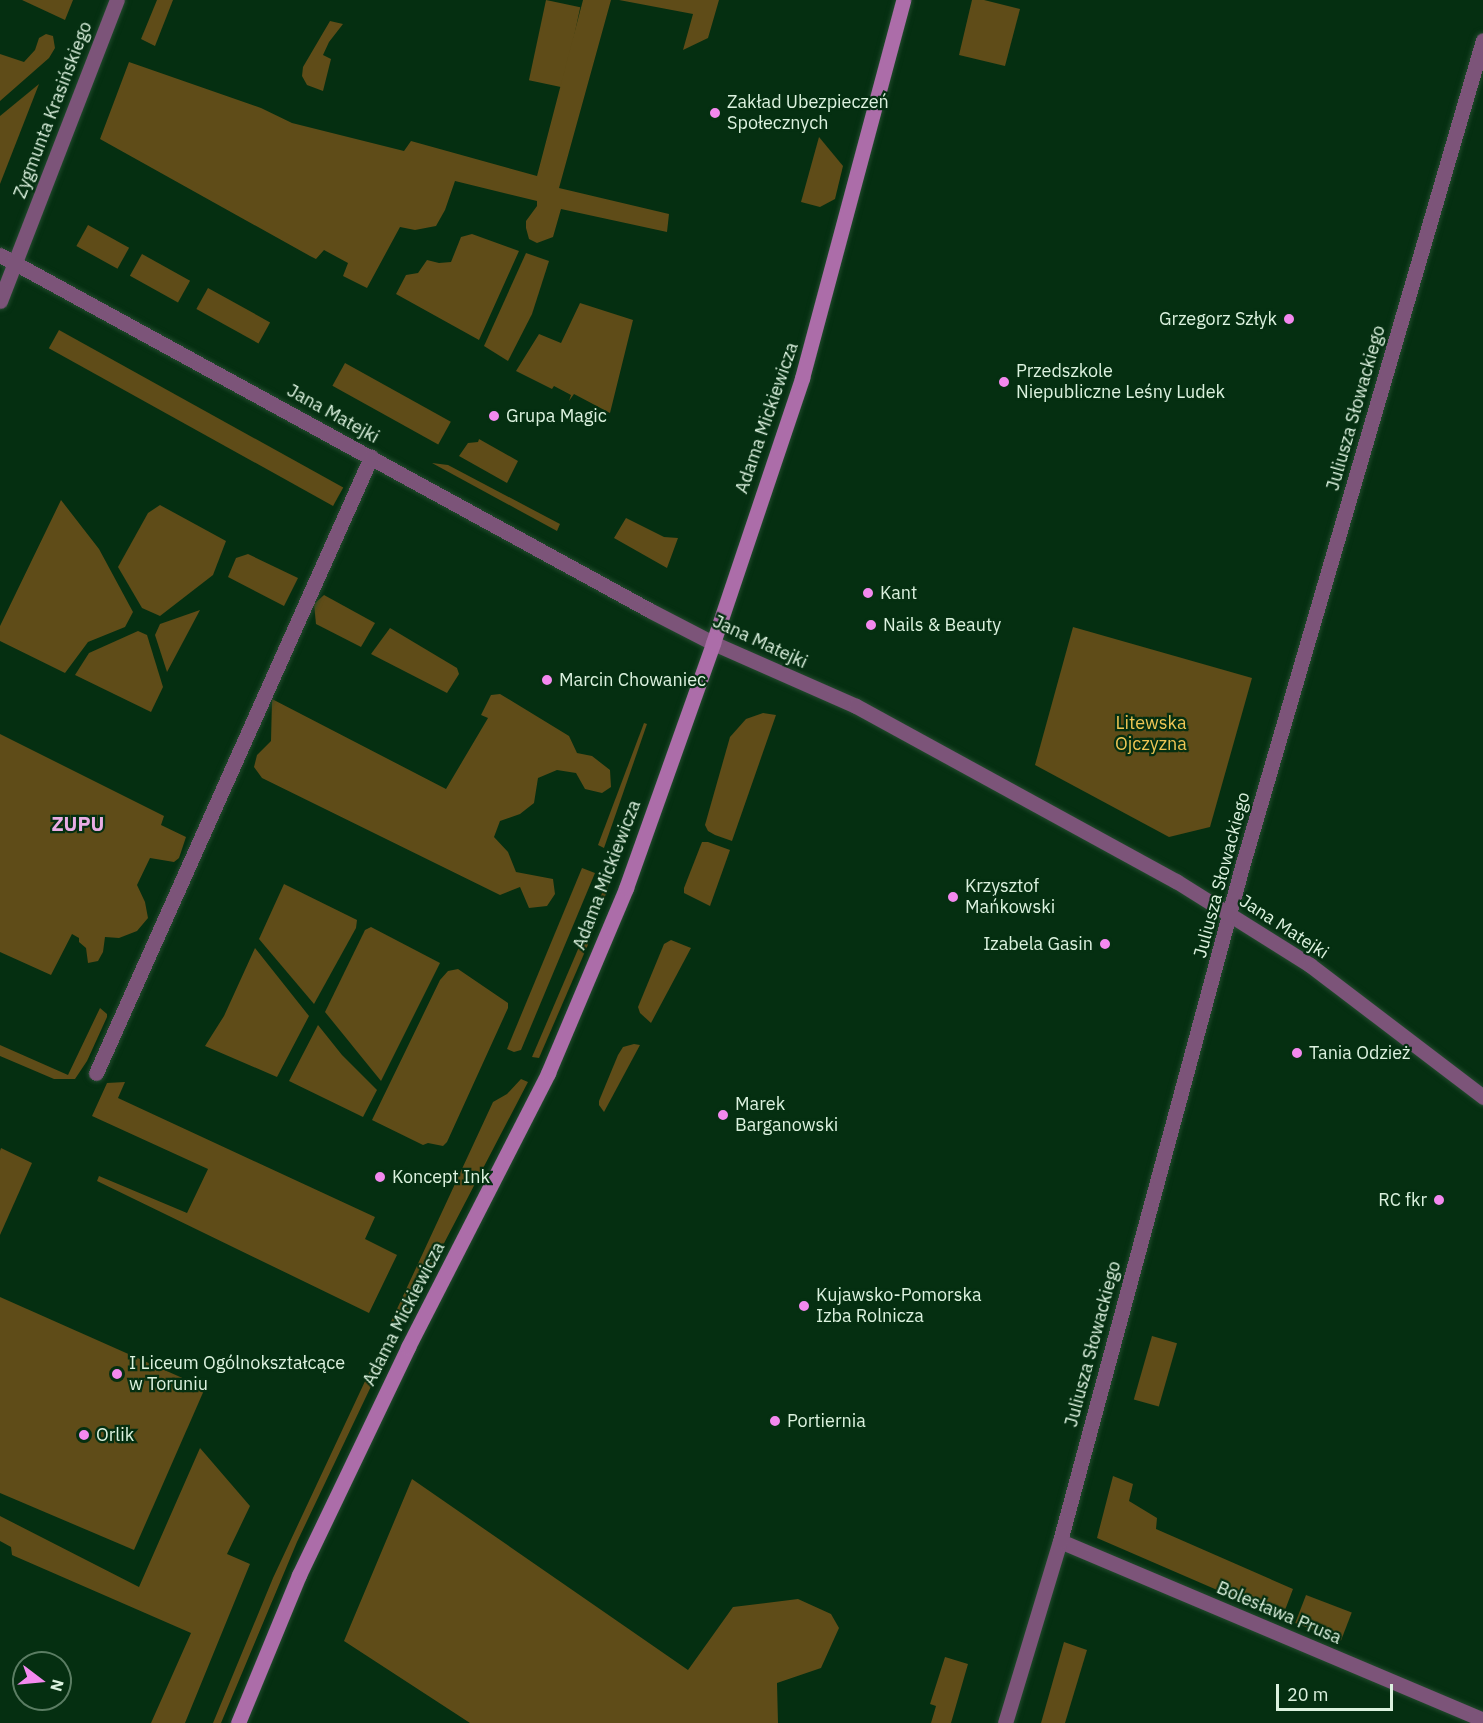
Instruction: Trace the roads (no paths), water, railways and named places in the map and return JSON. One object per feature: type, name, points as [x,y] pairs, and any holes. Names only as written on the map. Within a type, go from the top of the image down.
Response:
[{"type":"street","name":"Zygmunta Krasińskiego","points":[[0,301],[117,0]]},
{"type":"street","name":"Adama Mickiewicza","points":[[238,1723],[299,1575],[329,1511],[408,1347],[548,1073],[626,888],[713,643],[813,342],[903,0]]},
{"type":"street","name":"Juliusza Słowackiego","points":[[1005,1723],[1060,1541],[1244,863],[1483,40]]},
{"type":"street","name":"Jana Matejki","points":[[0,255],[713,643],[856,706],[1176,881],[1310,965],[1483,1097]]},
{"type":"street","points":[[96,1073],[371,458]]},
{"type":"street","name":"Bolesława Prusa","points":[[1060,1541],[1483,1720]]},
{"type":"place","name":"Zakład Ubezpieczeń Społecznych","points":[[715,113]]},
{"type":"place","name":"Grzegorz Szłyk","points":[[1289,319]]},
{"type":"place","name":"Przedszkole Niepubliczne Leśny Ludek","points":[[1004,382]]},
{"type":"place","name":"Grupa Magic","points":[[494,416]]},
{"type":"place","name":"Kant","points":[[868,593]]},
{"type":"place","name":"Nails & Beauty","points":[[871,625]]},
{"type":"place","name":"Marcin Chowaniec","points":[[547,680]]},
{"type":"place","name":"Krzysztof Mańkowski","points":[[953,897]]},
{"type":"place","name":"Izabela Gasin","points":[[1105,944]]},
{"type":"place","name":"Tania Odzież","points":[[1297,1053]]},
{"type":"place","name":"Marek Barganowski","points":[[723,1115]]},
{"type":"place","name":"Koncept Ink","points":[[380,1177]]},
{"type":"place","name":"RC fkr","points":[[1439,1200]]},
{"type":"place","name":"Kujawsko-Pomorska Izba Rolnicza","points":[[804,1306]]},
{"type":"place","name":"I Liceum Ogólnokształcące w Toruniu","points":[[117,1374]]},
{"type":"place","name":"Portiernia","points":[[775,1421]]},
{"type":"place","name":"Orlik","points":[[84,1435]]},
{"type":"district","name":"ZUPU","points":[[78,823]]},
{"type":"park label","name":"Litewska Ojczyzna","points":[[1151,734]]}]
